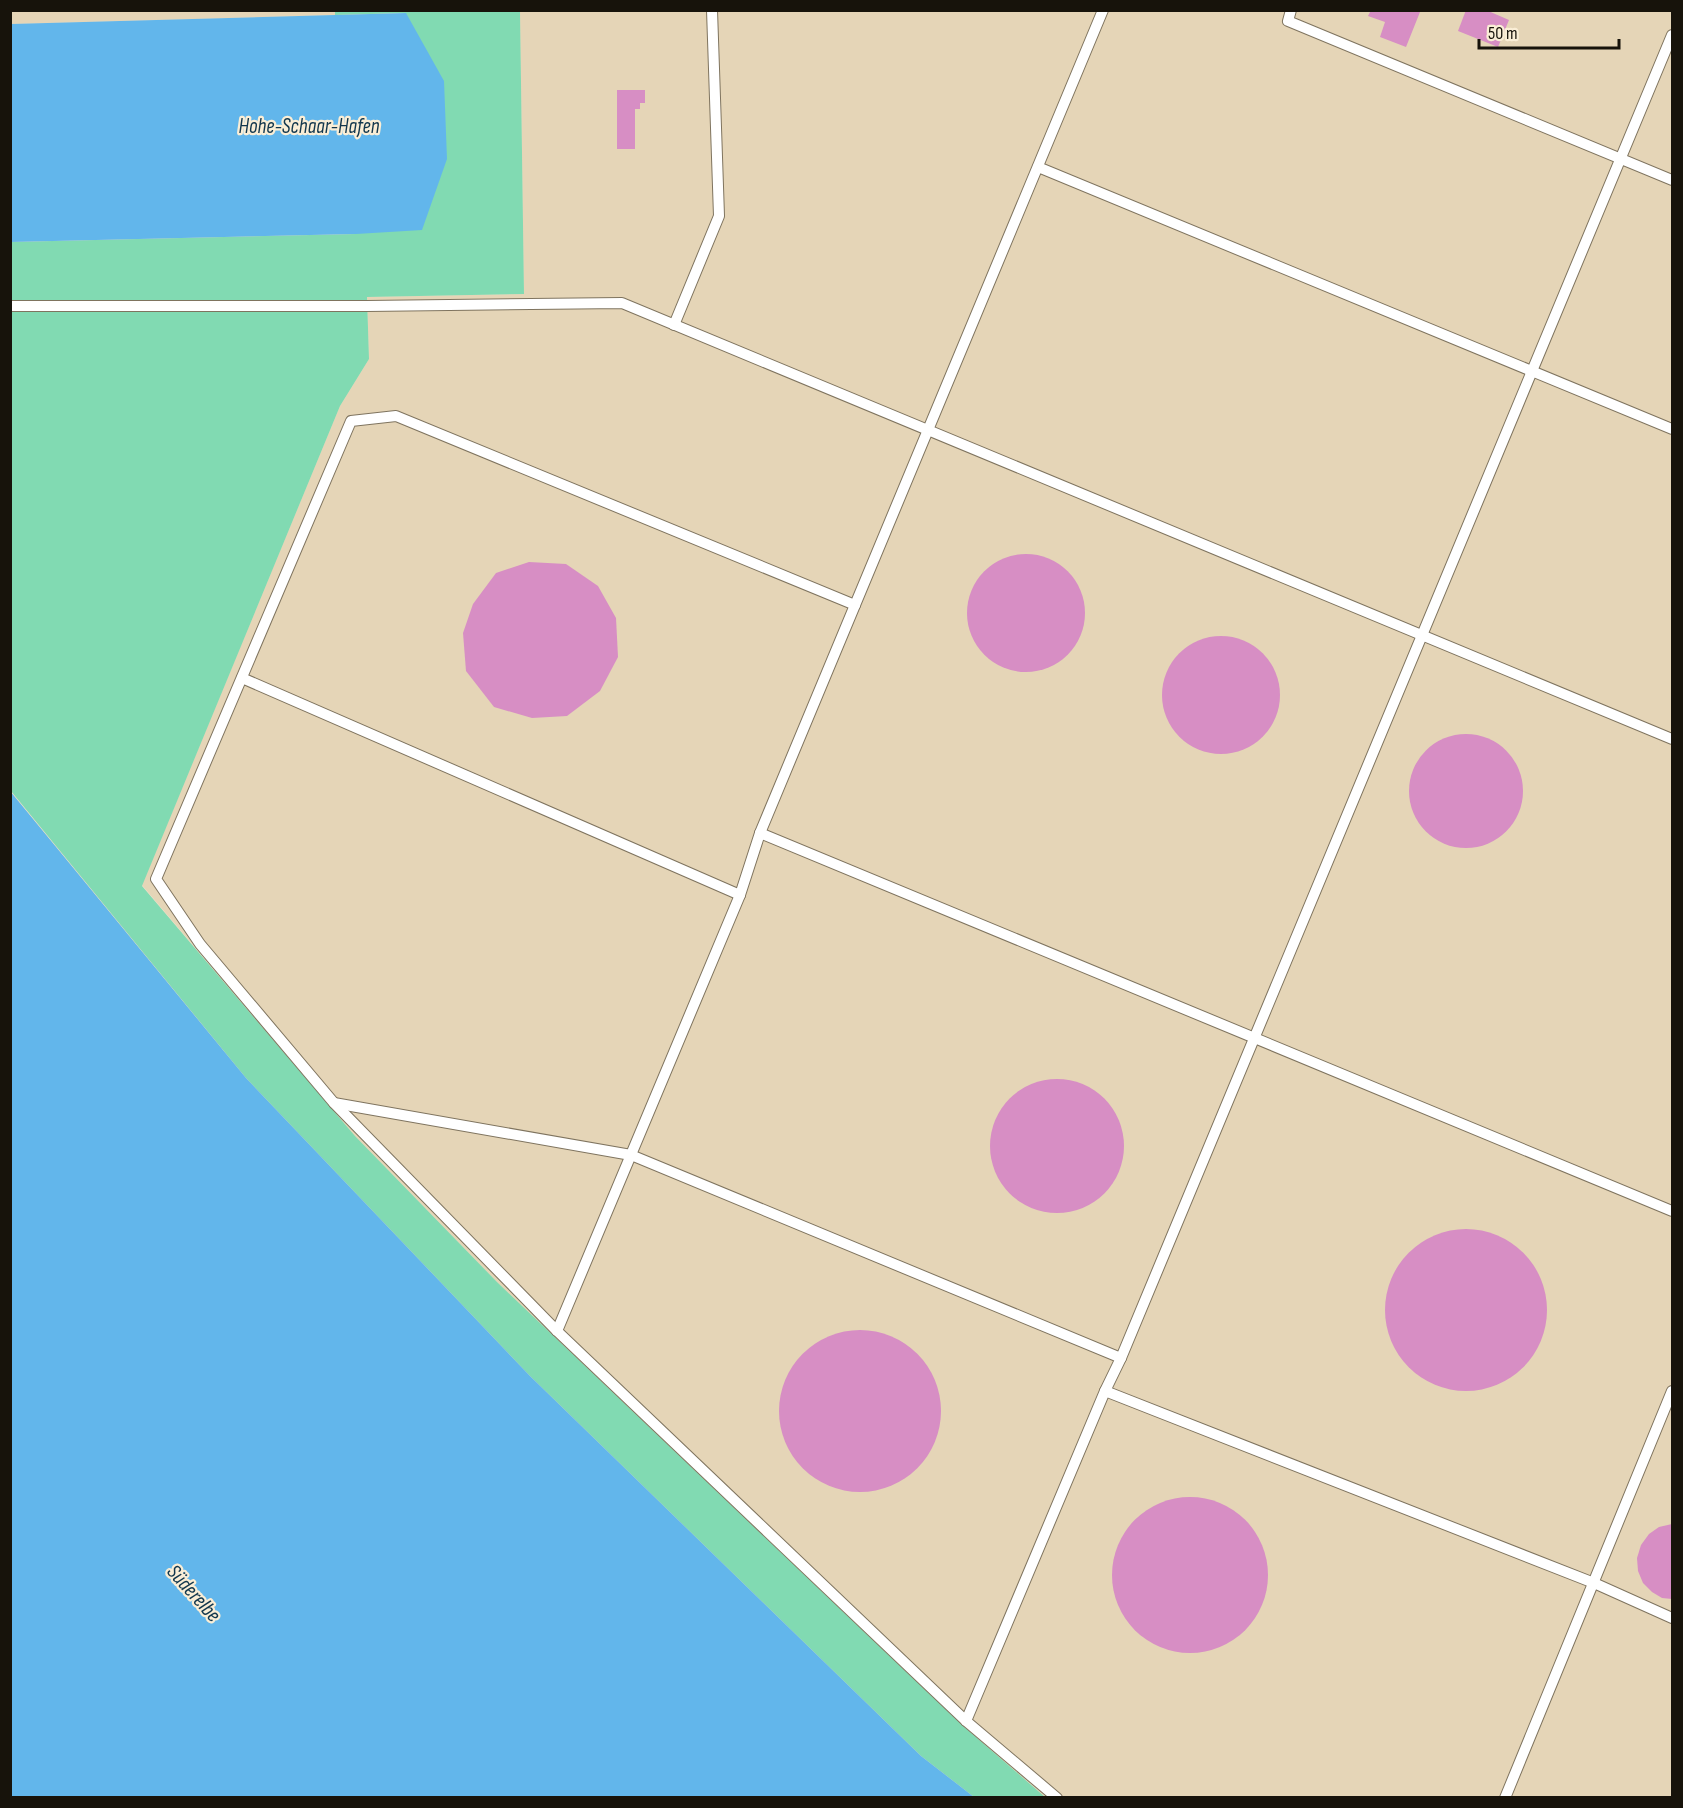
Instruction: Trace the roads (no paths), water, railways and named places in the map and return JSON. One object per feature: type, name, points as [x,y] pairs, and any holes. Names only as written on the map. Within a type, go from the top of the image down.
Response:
[{"type":"lane","points":[[674,325],[719,216],[712,10]]},
{"type":"lane","points":[[557,1331],[740,895],[760,833],[1103,10]]},
{"type":"lane","points":[[1291,10],[1288,21],[1672,180]]},
{"type":"lane","points":[[966,1721],[1255,1038],[1672,35]]},
{"type":"lane","points":[[1038,167],[1672,429]]},
{"type":"lane","points":[[10,306],[622,303],[1672,739]]},
{"type":"lane","points":[[855,605],[396,416],[351,421],[156,879],[200,944],[334,1103],[557,1331],[966,1721],[1057,1797]]},
{"type":"lane","points":[[242,678],[740,895]]},
{"type":"lane","points":[[760,833],[1672,1211]]},
{"type":"lane","points":[[334,1103],[631,1155],[1121,1358]]},
{"type":"lane","points":[[1105,1390],[1594,1583],[1672,1618]]},
{"type":"lane","points":[[1505,1797],[1672,1391]]},
{"type":"water","name":"Hohe-Schaar-Hafen","points":[[406,13],[444,81],[447,159],[422,230],[356,234],[11,242],[11,24]]},
{"type":"water","name":"Süderelbe","points":[[10,791],[246,1078],[530,1376],[921,1756],[974,1797],[11,1797]]}]
